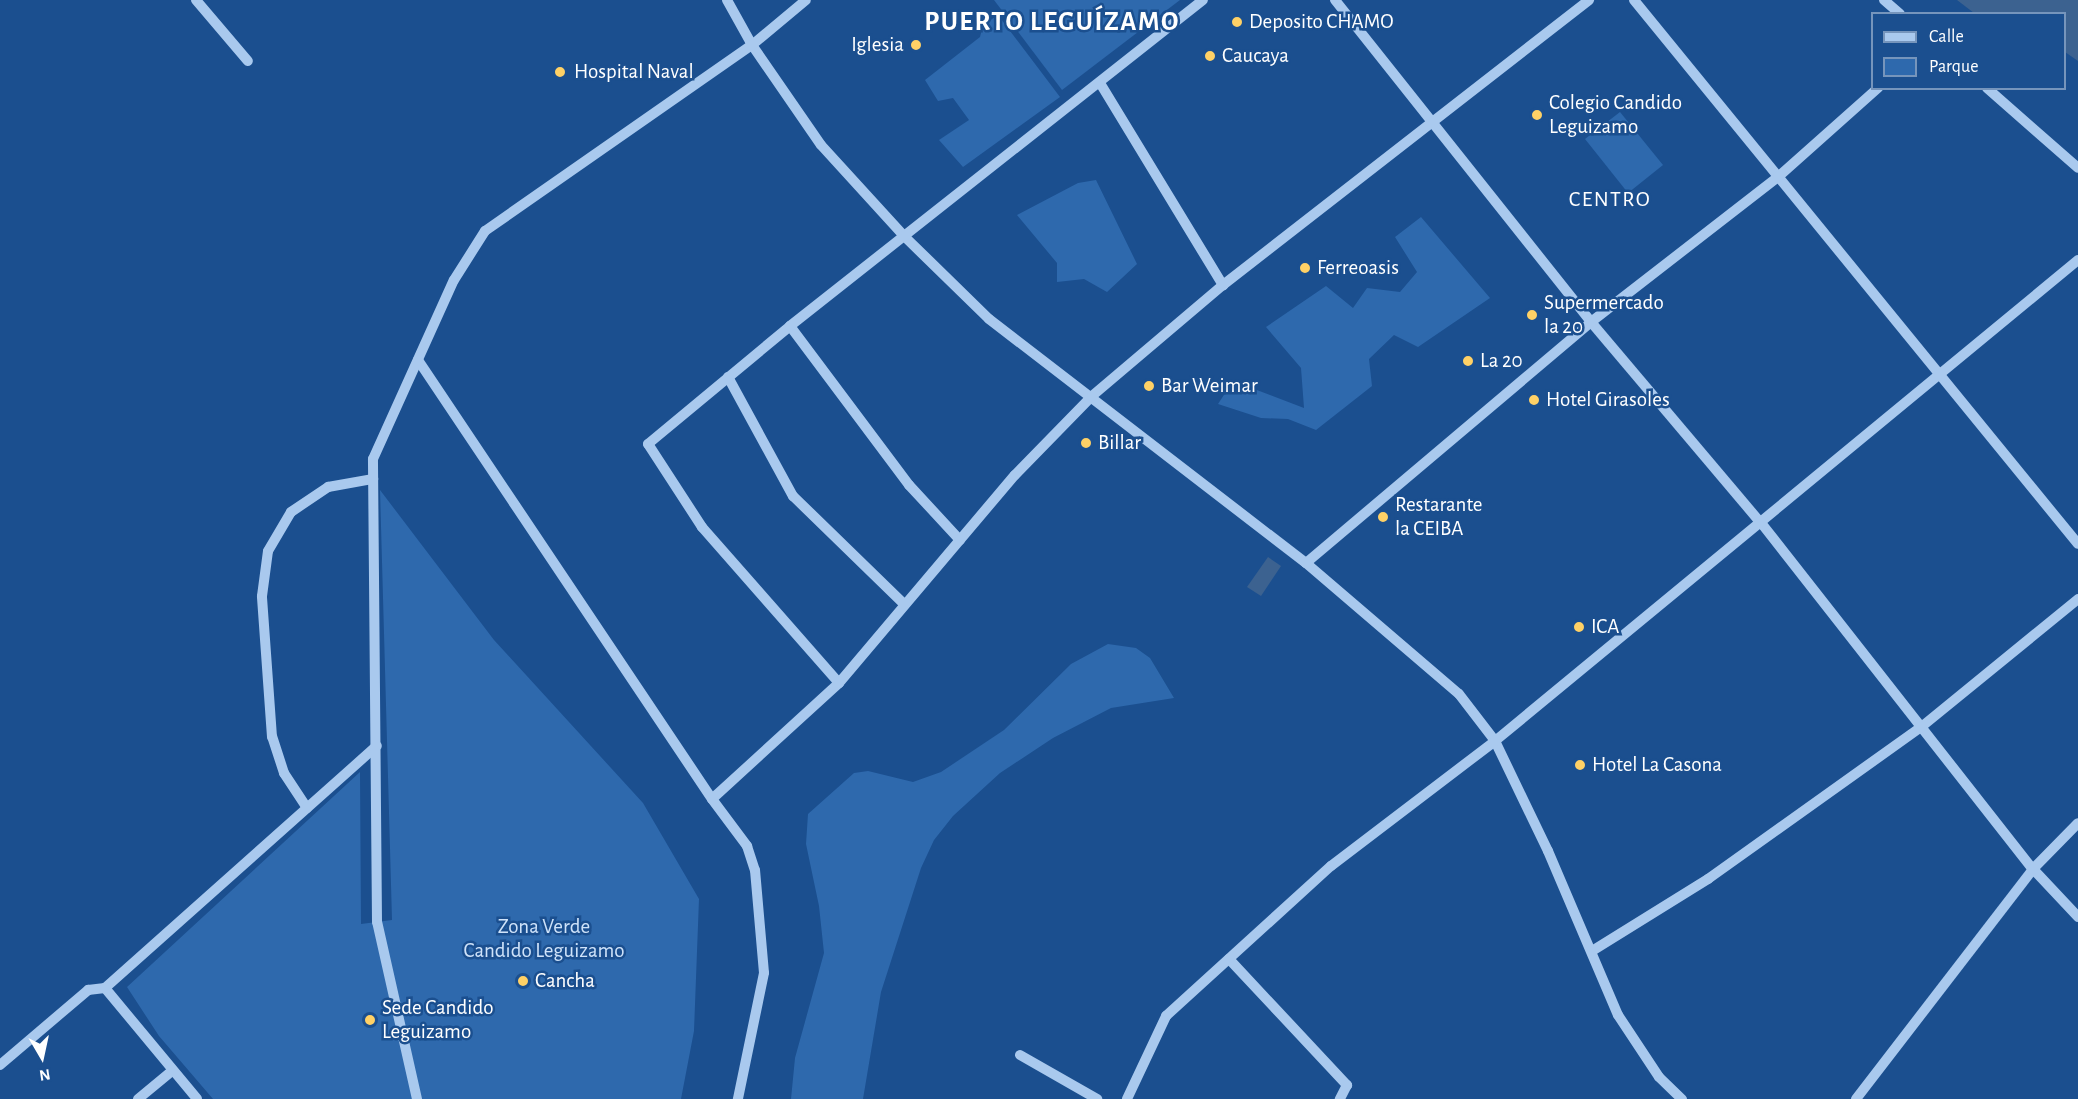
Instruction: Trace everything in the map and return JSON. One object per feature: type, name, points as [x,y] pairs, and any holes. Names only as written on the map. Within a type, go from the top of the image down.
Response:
[{"type":"street","points":[[196,0],[248,61]]},
{"type":"street","points":[[727,0],[752,45],[821,145],[905,237],[989,319],[1092,396],[1306,563],[1459,694],[1495,741],[1593,951],[1618,1015],[1659,1077],[1682,1099]]},
{"type":"street","points":[[417,1099],[393,1009],[377,922],[373,459],[454,280],[485,231],[752,45],[806,0]]},
{"type":"street","points":[[839,683],[702,527],[648,444],[790,326],[1203,0]]},
{"type":"street","points":[[1335,0],[1592,322],[1762,524],[2033,869],[2078,917]]},
{"type":"street","points":[[712,799],[839,683],[960,540],[1092,396],[1223,285],[1589,0]]},
{"type":"street","points":[[1634,0],[2078,544]]},
{"type":"street","points":[[1884,0],[1898,12]]},
{"type":"street","points":[[1100,83],[1223,285]]},
{"type":"street","points":[[1306,563],[1592,322],[1778,177],[1876,90]]},
{"type":"street","points":[[1990,90],[2078,168]]},
{"type":"street","points":[[1127,1099],[1166,1016],[1331,866],[1495,741],[1942,376],[2078,260]]},
{"type":"street","points":[[790,326],[909,485],[960,540]]},
{"type":"street","points":[[418,360],[712,799],[747,846],[755,870],[764,974],[738,1099]]},
{"type":"street","points":[[728,377],[793,496],[904,604]]},
{"type":"street","points":[[307,808],[284,773],[272,737],[262,596],[268,551],[291,513],[328,487],[373,479]]},
{"type":"street","points":[[1593,951],[1708,879],[1920,728],[2078,599]]},
{"type":"street","points":[[0,1065],[88,990],[105,988],[377,746]]},
{"type":"street","points":[[1856,1099],[2033,869],[2078,823]]},
{"type":"street","points":[[1229,959],[1347,1085],[1340,1099]]},
{"type":"street","points":[[105,988],[197,1099]]},
{"type":"street","points":[[1020,1055],[1097,1099]]},
{"type":"street","points":[[138,1099],[173,1070]]},
{"type":"green space","points":[[994,0],[1180,0],[1062,90]]},
{"type":"green space","points":[[998,15],[1060,97],[963,167],[939,140],[969,120],[953,98],[938,101],[925,80],[980,37],[983,25]]},
{"type":"green space","points":[[1620,112],[1663,165],[1628,193],[1585,139]]},
{"type":"green space","points":[[1096,180],[1137,264],[1107,292],[1084,279],[1057,282],[1057,263],[1017,215],[1078,183]]},
{"type":"green space","points":[[1421,217],[1490,298],[1418,347],[1394,335],[1369,359],[1372,386],[1316,430],[1288,419],[1261,418],[1218,404],[1233,381],[1304,408],[1301,368],[1266,327],[1326,286],[1353,308],[1367,288],[1400,292],[1417,272],[1395,237]]},
{"type":"green space","name":"Zona Verde Candido Leguizamo","points":[[380,490],[494,640],[643,803],[699,899],[694,1031],[681,1099],[213,1099],[159,1036],[127,987],[360,772],[361,924],[392,920]]},
{"type":"green space","points":[[1108,644],[1136,648],[1150,658],[1174,698],[1111,708],[1053,738],[1000,773],[953,816],[934,840],[921,868],[881,992],[863,1099],[791,1099],[795,1058],[824,953],[819,906],[806,844],[808,814],[854,773],[868,771],[913,782],[941,772],[1004,730],[1071,664]]},
{"type":"shaded area","points":[[1957,0],[2078,0],[2078,61],[2066,53],[2066,12],[1973,12]]},
{"type":"shaded area","points":[[1268,557],[1281,566],[1261,596],[1247,587]]},
{"type":"place","name":"Deposito CHAMO","points":[[1237,22]]},
{"type":"place","name":"Iglesia","points":[[916,45]]},
{"type":"place","name":"Caucaya","points":[[1210,56]]},
{"type":"place","name":"Hospital Naval","points":[[560,72]]},
{"type":"place","name":"Colegio Candido Leguizamo","points":[[1537,115]]},
{"type":"place","name":"Ferreoasis","points":[[1305,268]]},
{"type":"place","name":"Supermercado la 20","points":[[1532,315]]},
{"type":"place","name":"La 20","points":[[1468,361]]},
{"type":"place","name":"Bar Weimar","points":[[1149,386]]},
{"type":"place","name":"Hotel Girasoles","points":[[1534,400]]},
{"type":"place","name":"Billar","points":[[1086,443]]},
{"type":"place","name":"Restarante la CEIBA","points":[[1383,517]]},
{"type":"place","name":"ICA","points":[[1579,627]]},
{"type":"place","name":"Hotel La Casona","points":[[1580,765]]},
{"type":"place","name":"Cancha","points":[[523,981]]},
{"type":"place","name":"Sede Candido Leguizamo","points":[[370,1020]]},
{"type":"district","name":"PUERTO LEGUÍZAMO","points":[[1052,22]]},
{"type":"district","name":"CENTRO","points":[[1610,200]]}]
